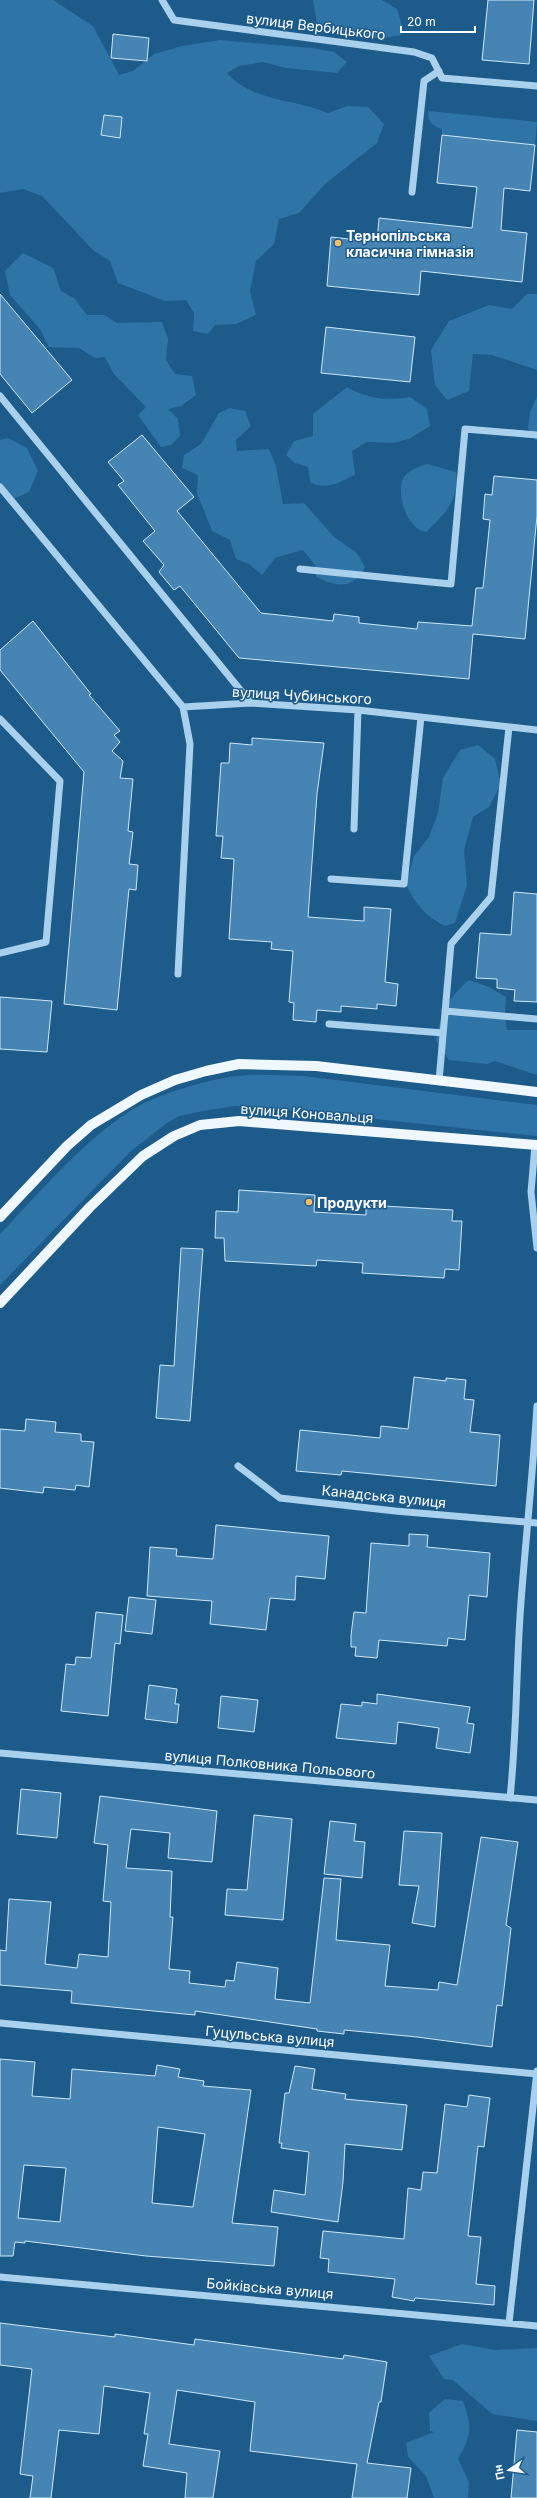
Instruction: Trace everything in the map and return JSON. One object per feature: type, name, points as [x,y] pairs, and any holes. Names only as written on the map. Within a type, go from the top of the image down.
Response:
[{"type":"main road","points":[[0,1217],[68,1146],[91,1125],[141,1094],[175,1080],[239,1064],[316,1066],[537,1092]]},
{"type":"main road","name":"вулиця Коновальця","points":[[0,1303],[90,1207],[143,1156],[174,1136],[200,1125],[238,1120],[536,1145]]},
{"type":"street","name":"вулиця Вербицького","points":[[162,0],[174,20],[414,52],[432,58],[442,78],[537,86]]},
{"type":"street","points":[[412,192],[424,80],[439,71]]},
{"type":"street","points":[[0,396],[251,703]]},
{"type":"street","points":[[300,569],[451,584],[465,429],[537,435]]},
{"type":"street","points":[[0,487],[183,707],[190,744],[178,974]]},
{"type":"street","name":"вулиця Чубинського","points":[[183,707],[251,703],[358,710],[537,730]]},
{"type":"street","points":[[354,829],[358,710]]},
{"type":"street","points":[[331,878],[404,884],[422,717]]},
{"type":"street","points":[[0,719],[60,781],[46,942],[0,953]]},
{"type":"street","points":[[438,1081],[451,944],[491,897],[509,727]]},
{"type":"street","points":[[445,1011],[537,1019]]},
{"type":"street","points":[[329,1024],[443,1033]]},
{"type":"street","points":[[536,1145],[531,1192],[537,1248]]},
{"type":"street","points":[[510,1798],[516,1744],[521,1602],[529,1522],[537,1406]]},
{"type":"street","name":"Канадська вулиця","points":[[238,1466],[280,1498],[395,1512],[537,1523]]},
{"type":"street","name":"вулиця Полковника Польового","points":[[0,1753],[537,1800]]},
{"type":"street","name":"Гуцульська вулиця","points":[[0,2023],[537,2074]]},
{"type":"street","points":[[509,2324],[537,2071]]},
{"type":"street","name":"Бойківська вулиця","points":[[0,2277],[537,2326]]},
{"type":"shaded area","points":[[0,0],[53,0],[93,26],[119,75],[133,71],[154,54],[182,46],[220,40],[312,48],[334,52],[347,62],[337,73],[286,68],[263,62],[239,66],[227,73],[248,89],[328,113],[347,106],[368,107],[384,124],[377,143],[325,184],[299,213],[279,219],[274,244],[256,261],[250,291],[256,315],[236,324],[215,325],[208,334],[193,331],[194,313],[186,300],[165,301],[118,283],[110,261],[93,250],[42,196],[23,189],[0,193]]},
{"type":"shaded area","points":[[313,0],[382,0],[397,9],[402,25],[401,35],[369,38],[348,35],[327,29],[317,24]]},
{"type":"shaded area","points":[[429,111],[537,122],[535,145],[442,135],[442,129],[433,125],[429,121]]},
{"type":"shaded area","points":[[23,253],[53,268],[61,291],[74,298],[87,315],[104,315],[117,323],[162,322],[168,339],[166,360],[175,374],[192,376],[196,395],[181,406],[168,409],[178,419],[180,436],[171,445],[161,447],[138,415],[146,407],[114,374],[105,357],[95,358],[79,348],[49,347],[40,329],[10,295],[5,271]]},
{"type":"shaded area","points":[[527,294],[537,294],[537,370],[492,355],[473,354],[469,391],[447,400],[435,385],[431,350],[449,321],[489,305],[512,309]]},
{"type":"shaded area","points":[[347,387],[362,394],[378,398],[393,399],[410,397],[427,409],[430,426],[409,439],[393,443],[367,442],[352,451],[355,475],[338,483],[327,486],[316,485],[310,482],[308,467],[295,463],[286,455],[294,441],[313,436],[313,414]]},
{"type":"shaded area","points":[[537,397],[537,441],[528,428],[530,412]]},
{"type":"shaded area","points":[[230,408],[245,411],[251,426],[236,440],[237,451],[269,449],[276,466],[283,504],[304,503],[334,537],[357,553],[365,567],[355,580],[350,583],[338,584],[316,577],[315,565],[303,550],[275,558],[262,575],[249,564],[236,559],[230,540],[212,531],[197,493],[198,475],[182,468],[184,455],[201,444],[219,413]]},
{"type":"shaded area","points":[[8,438],[27,448],[38,471],[29,492],[13,499],[0,492],[0,440]]},
{"type":"shaded area","points":[[427,464],[456,472],[457,482],[456,491],[450,506],[426,532],[420,530],[414,525],[405,512],[401,488],[402,481],[406,475]]},
{"type":"shaded area","points":[[478,745],[495,759],[501,784],[489,807],[473,817],[464,850],[467,885],[455,923],[445,926],[431,918],[421,909],[413,898],[406,884],[414,856],[429,837],[438,813],[443,778],[460,750]]},
{"type":"shaded area","points":[[469,980],[489,987],[506,997],[505,1014],[507,1030],[537,1030],[537,1075],[495,1061],[487,1064],[449,1060],[436,1040],[440,1022],[450,1000]]},
{"type":"shaded area","points":[[237,1076],[304,1076],[537,1105],[537,1136],[272,1108],[236,1106],[179,1116],[167,1123],[131,1151],[0,1285],[0,1234],[78,1153],[112,1124],[141,1105],[182,1089]]},
{"type":"shaded area","points":[[462,2344],[495,2350],[537,2348],[537,2421],[492,2414],[453,2380],[444,2379],[429,2356]]},
{"type":"shaded area","points":[[445,2399],[463,2401],[468,2417],[468,2437],[463,2451],[458,2459],[469,2482],[468,2498],[434,2498],[426,2476],[408,2457],[406,2443],[434,2432],[430,2431],[429,2413]]},
{"type":"building","points":[[488,0],[534,0],[529,64],[482,60]]},
{"type":"building","points":[[113,34],[149,38],[147,61],[111,58]]},
{"type":"building","points":[[104,115],[122,117],[120,138],[101,135]]},
{"type":"building","points":[[442,135],[535,145],[530,191],[504,188],[501,230],[527,233],[522,282],[421,271],[419,295],[327,286],[331,237],[377,242],[379,218],[472,228],[477,187],[437,183]]},
{"type":"building","points":[[0,294],[72,380],[32,413],[0,374]]},
{"type":"building","points":[[326,327],[415,337],[410,382],[321,373]]},
{"type":"building","points":[[142,435],[194,497],[177,511],[261,613],[333,621],[334,614],[359,617],[359,623],[417,629],[418,622],[472,626],[476,588],[483,588],[490,520],[483,519],[485,494],[492,495],[494,476],[537,480],[537,516],[525,639],[473,634],[469,679],[239,658],[180,586],[174,590],[159,572],[164,565],[143,541],[155,531],[118,485],[124,481],[108,462]]},
{"type":"building","points":[[33,621],[91,694],[89,695],[120,731],[114,735],[120,742],[112,751],[123,761],[120,778],[133,779],[128,831],[133,832],[129,864],[138,865],[136,890],[129,889],[117,1010],[64,1004],[84,772],[0,670],[0,650]]},
{"type":"building","points":[[252,738],[324,743],[317,794],[308,917],[364,921],[364,907],[391,909],[385,982],[398,984],[396,1006],[377,1004],[377,1009],[341,1006],[341,1012],[317,1010],[316,1022],[293,1020],[294,1003],[289,1002],[293,951],[271,949],[272,942],[229,939],[234,859],[221,858],[223,836],[216,836],[221,763],[229,763],[230,743],[252,745]]},
{"type":"building","points":[[514,892],[537,894],[537,1002],[514,1001],[515,990],[497,988],[497,979],[476,978],[480,933],[511,935]]},
{"type":"building","points":[[0,997],[52,1001],[47,1052],[0,1049]]},
{"type":"building","points":[[239,1190],[315,1195],[314,1212],[366,1215],[366,1205],[453,1210],[452,1221],[462,1221],[459,1270],[445,1269],[444,1278],[362,1273],[363,1263],[317,1260],[316,1266],[225,1261],[224,1238],[215,1238],[216,1211],[238,1212]]},
{"type":"building","points":[[181,1248],[203,1249],[190,1421],[156,1418],[160,1365],[174,1366]]},
{"type":"building","points":[[414,1377],[446,1381],[446,1378],[466,1380],[464,1399],[474,1400],[470,1432],[500,1435],[496,1486],[342,1471],[341,1475],[296,1471],[300,1430],[380,1438],[381,1426],[408,1429]]},
{"type":"building","points":[[26,1419],[56,1422],[55,1432],[81,1434],[81,1441],[94,1442],[89,1487],[76,1485],[75,1490],[44,1487],[43,1493],[0,1488],[0,1429],[25,1431]]},
{"type":"building","points":[[216,1525],[329,1536],[325,1579],[296,1576],[295,1600],[270,1598],[266,1630],[210,1624],[212,1601],[147,1596],[150,1547],[177,1549],[176,1556],[213,1559]]},
{"type":"building","points":[[409,1534],[428,1535],[427,1547],[490,1553],[487,1597],[469,1595],[465,1640],[448,1638],[447,1646],[379,1640],[377,1658],[355,1656],[356,1647],[351,1647],[354,1612],[366,1613],[371,1543],[409,1546]]},
{"type":"building","points":[[129,1597],[156,1600],[152,1634],[125,1631]]},
{"type":"building","points":[[96,1612],[123,1615],[120,1644],[115,1643],[108,1716],[61,1711],[66,1664],[75,1665],[76,1657],[91,1658]]},
{"type":"building","points":[[149,1685],[177,1689],[175,1704],[179,1704],[177,1723],[145,1719]]},
{"type":"building","points":[[377,1694],[470,1707],[467,1723],[474,1724],[470,1753],[436,1748],[439,1728],[398,1722],[396,1744],[336,1738],[341,1704],[362,1706],[362,1702],[377,1704]]},
{"type":"building","points":[[221,1696],[258,1700],[254,1732],[218,1728]]},
{"type":"building","points":[[21,1789],[61,1793],[57,1838],[17,1834]]},
{"type":"building","points":[[100,1796],[217,1811],[212,1862],[168,1858],[170,1833],[131,1829],[126,1868],[172,1871],[170,1917],[173,1917],[169,1969],[190,1971],[189,1983],[225,1987],[226,1980],[234,1981],[237,1962],[278,1968],[275,1999],[310,2003],[324,1878],[341,1879],[336,1940],[390,1945],[385,1986],[438,1990],[439,1982],[457,1985],[481,1837],[518,1842],[506,1925],[511,1928],[502,2006],[497,2005],[492,2047],[417,2037],[344,2030],[344,2034],[317,2031],[317,2029],[195,2011],[195,2015],[71,2003],[72,1991],[0,1985],[0,1950],[6,1951],[9,1899],[51,1902],[45,1964],[77,1968],[79,1954],[108,1957],[111,1902],[103,1901],[108,1845],[94,1843]]},
{"type":"building","points":[[254,1815],[292,1819],[283,1920],[225,1915],[227,1889],[247,1890]]},
{"type":"building","points":[[330,1821],[356,1824],[354,1841],[365,1842],[362,1878],[324,1874]]},
{"type":"building","points":[[404,1831],[442,1833],[435,1927],[412,1923],[419,1886],[399,1885]]},
{"type":"building","points":[[0,2059],[35,2062],[32,2096],[70,2099],[72,2069],[155,2076],[157,2065],[180,2069],[178,2077],[204,2081],[203,2086],[251,2090],[232,2223],[278,2227],[274,2266],[146,2256],[25,2241],[25,2243],[15,2242],[13,2256],[0,2256]],"holes":[[[158,2127],[205,2134],[193,2207],[152,2203]],[[24,2165],[66,2168],[60,2222],[18,2218]]]},
{"type":"building","points":[[295,2066],[315,2069],[312,2089],[346,2094],[345,2099],[407,2105],[402,2150],[345,2144],[343,2182],[338,2222],[271,2212],[274,2190],[305,2195],[309,2152],[281,2148],[282,2143],[279,2143],[285,2093],[289,2093]]},
{"type":"building","points":[[469,2095],[490,2098],[484,2147],[478,2146],[468,2236],[481,2237],[476,2284],[495,2286],[494,2305],[415,2298],[414,2301],[392,2297],[395,2279],[328,2272],[329,2259],[320,2258],[323,2231],[404,2239],[408,2188],[421,2190],[423,2172],[437,2173],[445,2104],[467,2107]]},
{"type":"building","points":[[0,2323],[115,2337],[115,2334],[194,2345],[195,2339],[343,2359],[344,2355],[387,2362],[381,2402],[379,2402],[367,2463],[411,2468],[407,2498],[352,2498],[357,2464],[250,2451],[255,2402],[177,2390],[169,2444],[220,2451],[213,2498],[185,2498],[187,2473],[143,2466],[148,2434],[144,2434],[150,2393],[104,2386],[99,2434],[59,2430],[51,2498],[30,2498],[33,2476],[20,2474],[32,2369],[0,2365]]},
{"type":"building","points":[[517,2430],[537,2432],[537,2498],[511,2498]]},
{"type":"place","name":"Тернопільська класична гімназія","points":[[338,243]]},
{"type":"place","name":"Продукти","points":[[309,1202]]}]
